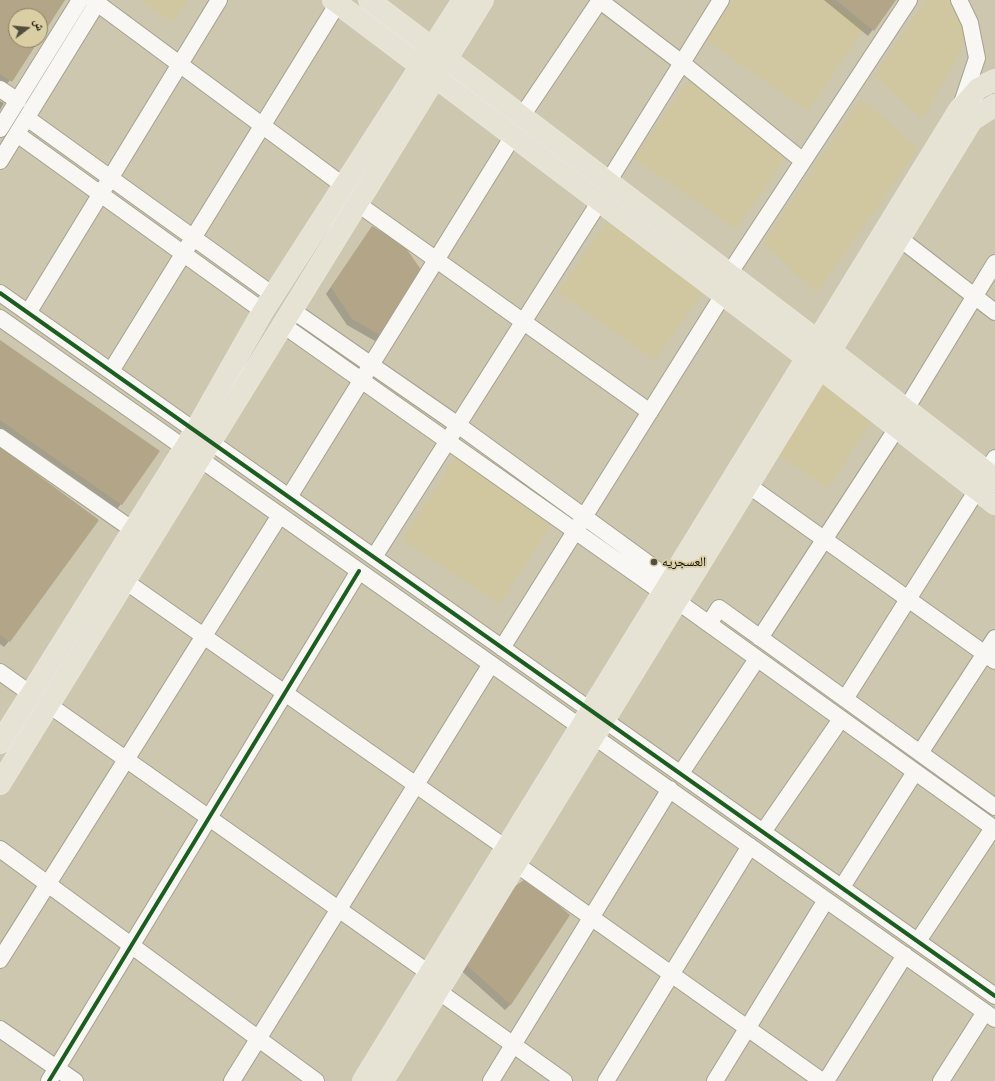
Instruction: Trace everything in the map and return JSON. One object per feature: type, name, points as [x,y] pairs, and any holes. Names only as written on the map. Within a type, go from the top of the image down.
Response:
[{"type":"main road","points":[[369,0],[906,409],[992,469]]},
{"type":"main road","points":[[440,54],[464,0]]},
{"type":"main road","points":[[0,784],[358,204],[440,54],[483,0]]},
{"type":"main road","points":[[336,2],[814,363],[995,504]]},
{"type":"main road","points":[[0,743],[195,431],[268,303],[344,186],[429,72]]},
{"type":"main road","points":[[824,346],[899,238],[966,115],[978,88],[995,80]]},
{"type":"main road","points":[[383,1081],[438,991],[511,856],[670,591],[814,363],[966,115],[995,105]]},
{"type":"main road","points":[[966,115],[995,113]]},
{"type":"main road","points":[[670,591],[748,485],[814,363]]},
{"type":"main road","points":[[363,1081],[429,973],[511,856]]},
{"type":"street","points":[[0,129],[80,0]]},
{"type":"street","points":[[28,313],[219,0]]},
{"type":"street","points":[[522,116],[599,0],[682,63],[803,161]]},
{"type":"street","points":[[608,182],[721,0]]},
{"type":"street","points":[[729,274],[909,0]]},
{"type":"street","points":[[959,0],[970,24],[977,58],[966,115]]},
{"type":"street","points":[[0,161],[96,1],[344,186]]},
{"type":"street","points":[[111,372],[262,126],[336,2]]},
{"type":"street","points":[[0,89],[18,101]]},
{"type":"street","points":[[26,118],[193,238],[268,303]]},
{"type":"street","points":[[17,134],[183,254],[268,303]]},
{"type":"street","points":[[289,497],[513,136]]},
{"type":"street","points":[[374,557],[600,202]]},
{"type":"street","points":[[358,204],[650,412]]},
{"type":"street","points":[[899,238],[995,312]]},
{"type":"street","points":[[906,409],[995,263]]},
{"type":"street","points":[[0,293],[502,648],[670,789],[990,1015],[942,1081]]},
{"type":"street","points":[[502,648],[723,295]]},
{"type":"street","points":[[0,318],[491,664],[680,773],[995,996]]},
{"type":"street","points":[[287,318],[372,364],[458,425],[584,517],[709,624],[994,829],[918,941]]},
{"type":"street","points":[[287,318],[362,380],[447,441],[575,531],[670,591]]},
{"type":"street","points":[[760,638],[897,428]]},
{"type":"street","points":[[0,437],[133,530]]},
{"type":"street","points":[[748,485],[990,658]]},
{"type":"street","points":[[845,699],[977,490]]},
{"type":"street","points":[[0,960],[280,515]]},
{"type":"street","points":[[53,1075],[208,817],[359,571]]},
{"type":"street","points":[[125,581],[416,785],[591,917],[822,1081]]},
{"type":"street","points":[[709,624],[719,608],[995,807]]},
{"type":"street","points":[[920,753],[990,658],[995,638]]},
{"type":"street","points":[[680,773],[757,659]]},
{"type":"street","points":[[232,1081],[491,664]]},
{"type":"street","points":[[0,672],[30,694]]},
{"type":"street","points":[[49,705],[429,973]]},
{"type":"street","points":[[763,832],[840,719]]},
{"type":"street","points":[[842,887],[915,772]]},
{"type":"street","points":[[491,1081],[670,789]]},
{"type":"street","points":[[606,1081],[750,846]]},
{"type":"street","points":[[0,849],[316,1081]]},
{"type":"street","points":[[715,1081],[826,900]]},
{"type":"street","points":[[826,1081],[905,955]]},
{"type":"street","points":[[438,991],[564,1081]]},
{"type":"street","points":[[0,1029],[53,1075],[75,1081]]},
{"type":"shaded area","points":[[140,0],[188,0],[173,22]]},
{"type":"shaded area","points":[[733,0],[830,0],[867,26],[808,111],[706,40]]},
{"type":"shaded area","points":[[926,0],[960,0],[973,29],[923,119],[874,76]]},
{"type":"shaded area","points":[[694,72],[796,143],[736,229],[634,158]]},
{"type":"shaded area","points":[[861,98],[919,148],[817,293],[763,244]]},
{"type":"shaded area","points":[[607,221],[705,290],[655,360],[558,292]]},
{"type":"shaded area","points":[[819,381],[874,417],[828,488],[773,452]]},
{"type":"shaded area","points":[[463,446],[561,510],[500,604],[402,540]]},
{"type":"building","points":[[0,0],[65,0],[48,27],[48,8],[8,8],[8,48],[34,48],[12,82],[0,74]]},
{"type":"building","points":[[836,0],[896,0],[874,31]]},
{"type":"building","points":[[372,226],[403,244],[422,271],[382,336],[352,319],[331,287]]},
{"type":"building","points":[[0,340],[160,451],[122,505],[0,420]]},
{"type":"building","points":[[0,447],[99,520],[10,642],[0,635]]},
{"type":"building","points":[[527,878],[570,915],[511,1005],[462,961],[498,898]]},
{"type":"cycle path","points":[[0,293],[995,996]]},
{"type":"cycle path","points":[[49,1081],[359,571]]},
{"type":"place","name":"العسجريه","points":[[654,562]]}]
